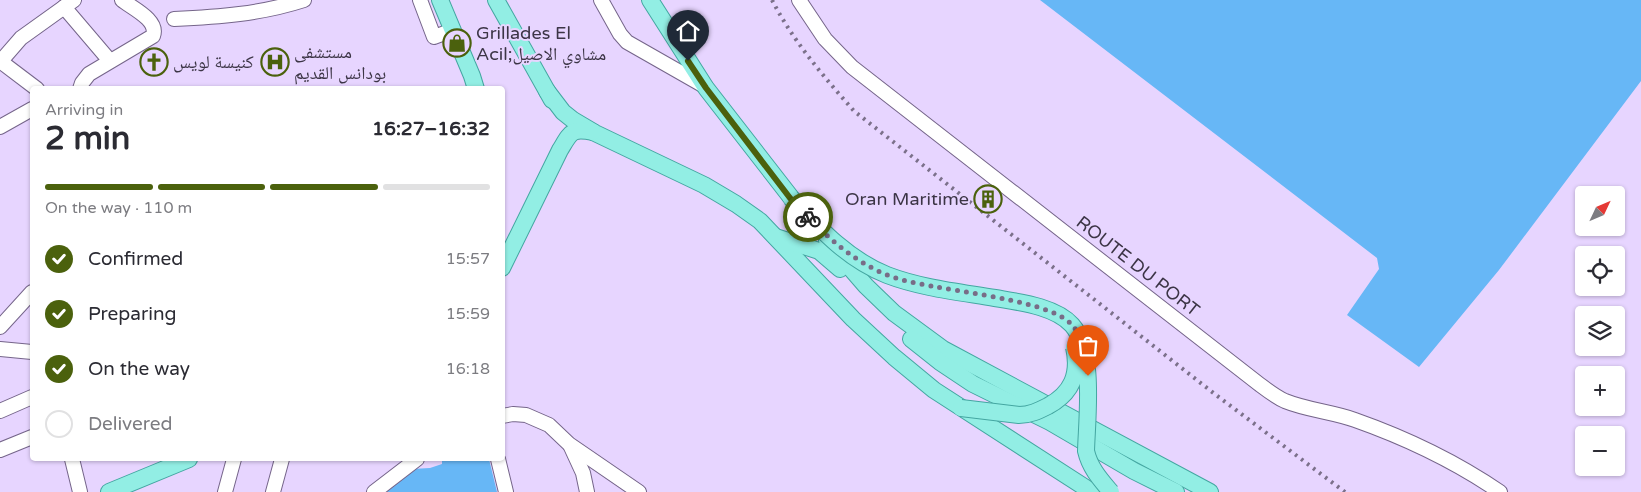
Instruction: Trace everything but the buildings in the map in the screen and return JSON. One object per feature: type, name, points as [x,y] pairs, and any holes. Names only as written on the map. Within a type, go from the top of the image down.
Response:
[{"type":"main road","points":[[440,0],[475,86]]},
{"type":"main road","points":[[496,0],[557,110],[562,127],[560,150]]},
{"type":"main road","points":[[650,0],[706,88],[790,198],[866,286],[894,313],[920,334],[961,359],[1210,492]]},
{"type":"main road","points":[[547,91],[563,112],[595,133],[704,185],[760,221],[853,319],[894,357],[934,390],[1092,492]]},
{"type":"main road","points":[[505,262],[560,150],[573,131],[579,129],[595,133]]},
{"type":"main road","points":[[790,198],[828,238],[859,261],[888,275],[915,283],[1024,304],[1063,318],[1073,326],[1080,338],[1085,353],[1088,376],[1086,451],[1093,470],[1111,492]]},
{"type":"main road","points":[[776,238],[819,252],[828,258],[907,336],[940,362],[974,384],[1050,422],[1134,471],[1176,492]]},
{"type":"main road","points":[[961,408],[1027,415],[1062,398],[1075,376],[1077,360],[1070,337],[1044,310]]},
{"type":"main road","points":[[109,492],[184,461]]},
{"type":"street","points":[[81,86],[85,78],[110,61],[150,39],[154,33],[151,22],[122,0]]},
{"type":"street","points":[[174,19],[226,17],[284,6],[304,0]]},
{"type":"street","points":[[420,0],[434,37],[453,30]]},
{"type":"street","points":[[601,0],[620,34],[627,42],[706,88]]},
{"type":"street","name":"ROUTE DU PORT","points":[[799,0],[825,39],[852,67],[1259,384],[1284,400],[1354,420],[1396,436],[1430,452],[1500,492]]},
{"type":"street","points":[[33,86],[0,61],[21,38],[69,4],[110,61]]},
{"type":"street","points":[[0,128],[30,110]]},
{"type":"street","points":[[0,327],[30,294]]},
{"type":"street","points":[[0,349],[30,352]]},
{"type":"street","points":[[0,411],[30,397]]},
{"type":"street","points":[[505,415],[526,415],[537,419],[554,429],[569,444],[639,492]]},
{"type":"street","points":[[0,450],[30,438]]},
{"type":"street","points":[[569,444],[583,473],[587,492]]},
{"type":"street","points":[[72,461],[80,492]]},
{"type":"street","points":[[225,492],[233,461]]},
{"type":"street","points":[[273,492],[281,461]]},
{"type":"street","points":[[374,492],[414,461]]},
{"type":"street","points":[[498,461],[506,492]]},
{"type":"water","points":[[1040,0],[1641,0],[1641,81],[1499,270],[1419,367],[1347,315],[1379,269],[1377,258]]},
{"type":"water","points":[[442,461],[489,461],[497,492],[381,492],[412,469],[430,468],[442,464]]},
{"type":"railway","points":[[772,0],[799,44],[820,72],[854,111],[1216,395],[1345,492]]},
{"type":"way so far","points":[[808,217],[828,238],[859,261],[888,275],[915,283],[1024,304],[1052,312],[1063,318],[1073,326],[1080,338],[1085,353],[1088,376]]},
{"type":"place","name":"Grillades El Acil;مشاوي الاصيل","points":[[457,43]]},
{"type":"place","name":"كنيسة لويس","points":[[154,62]]},
{"type":"place","name":"مستشفى بودانس القديم","points":[[275,62]]},
{"type":"place","name":"Oran Maritime","points":[[988,199]]},
{"type":"route","points":[[688,61],[706,88],[790,198],[808,217]]}]
